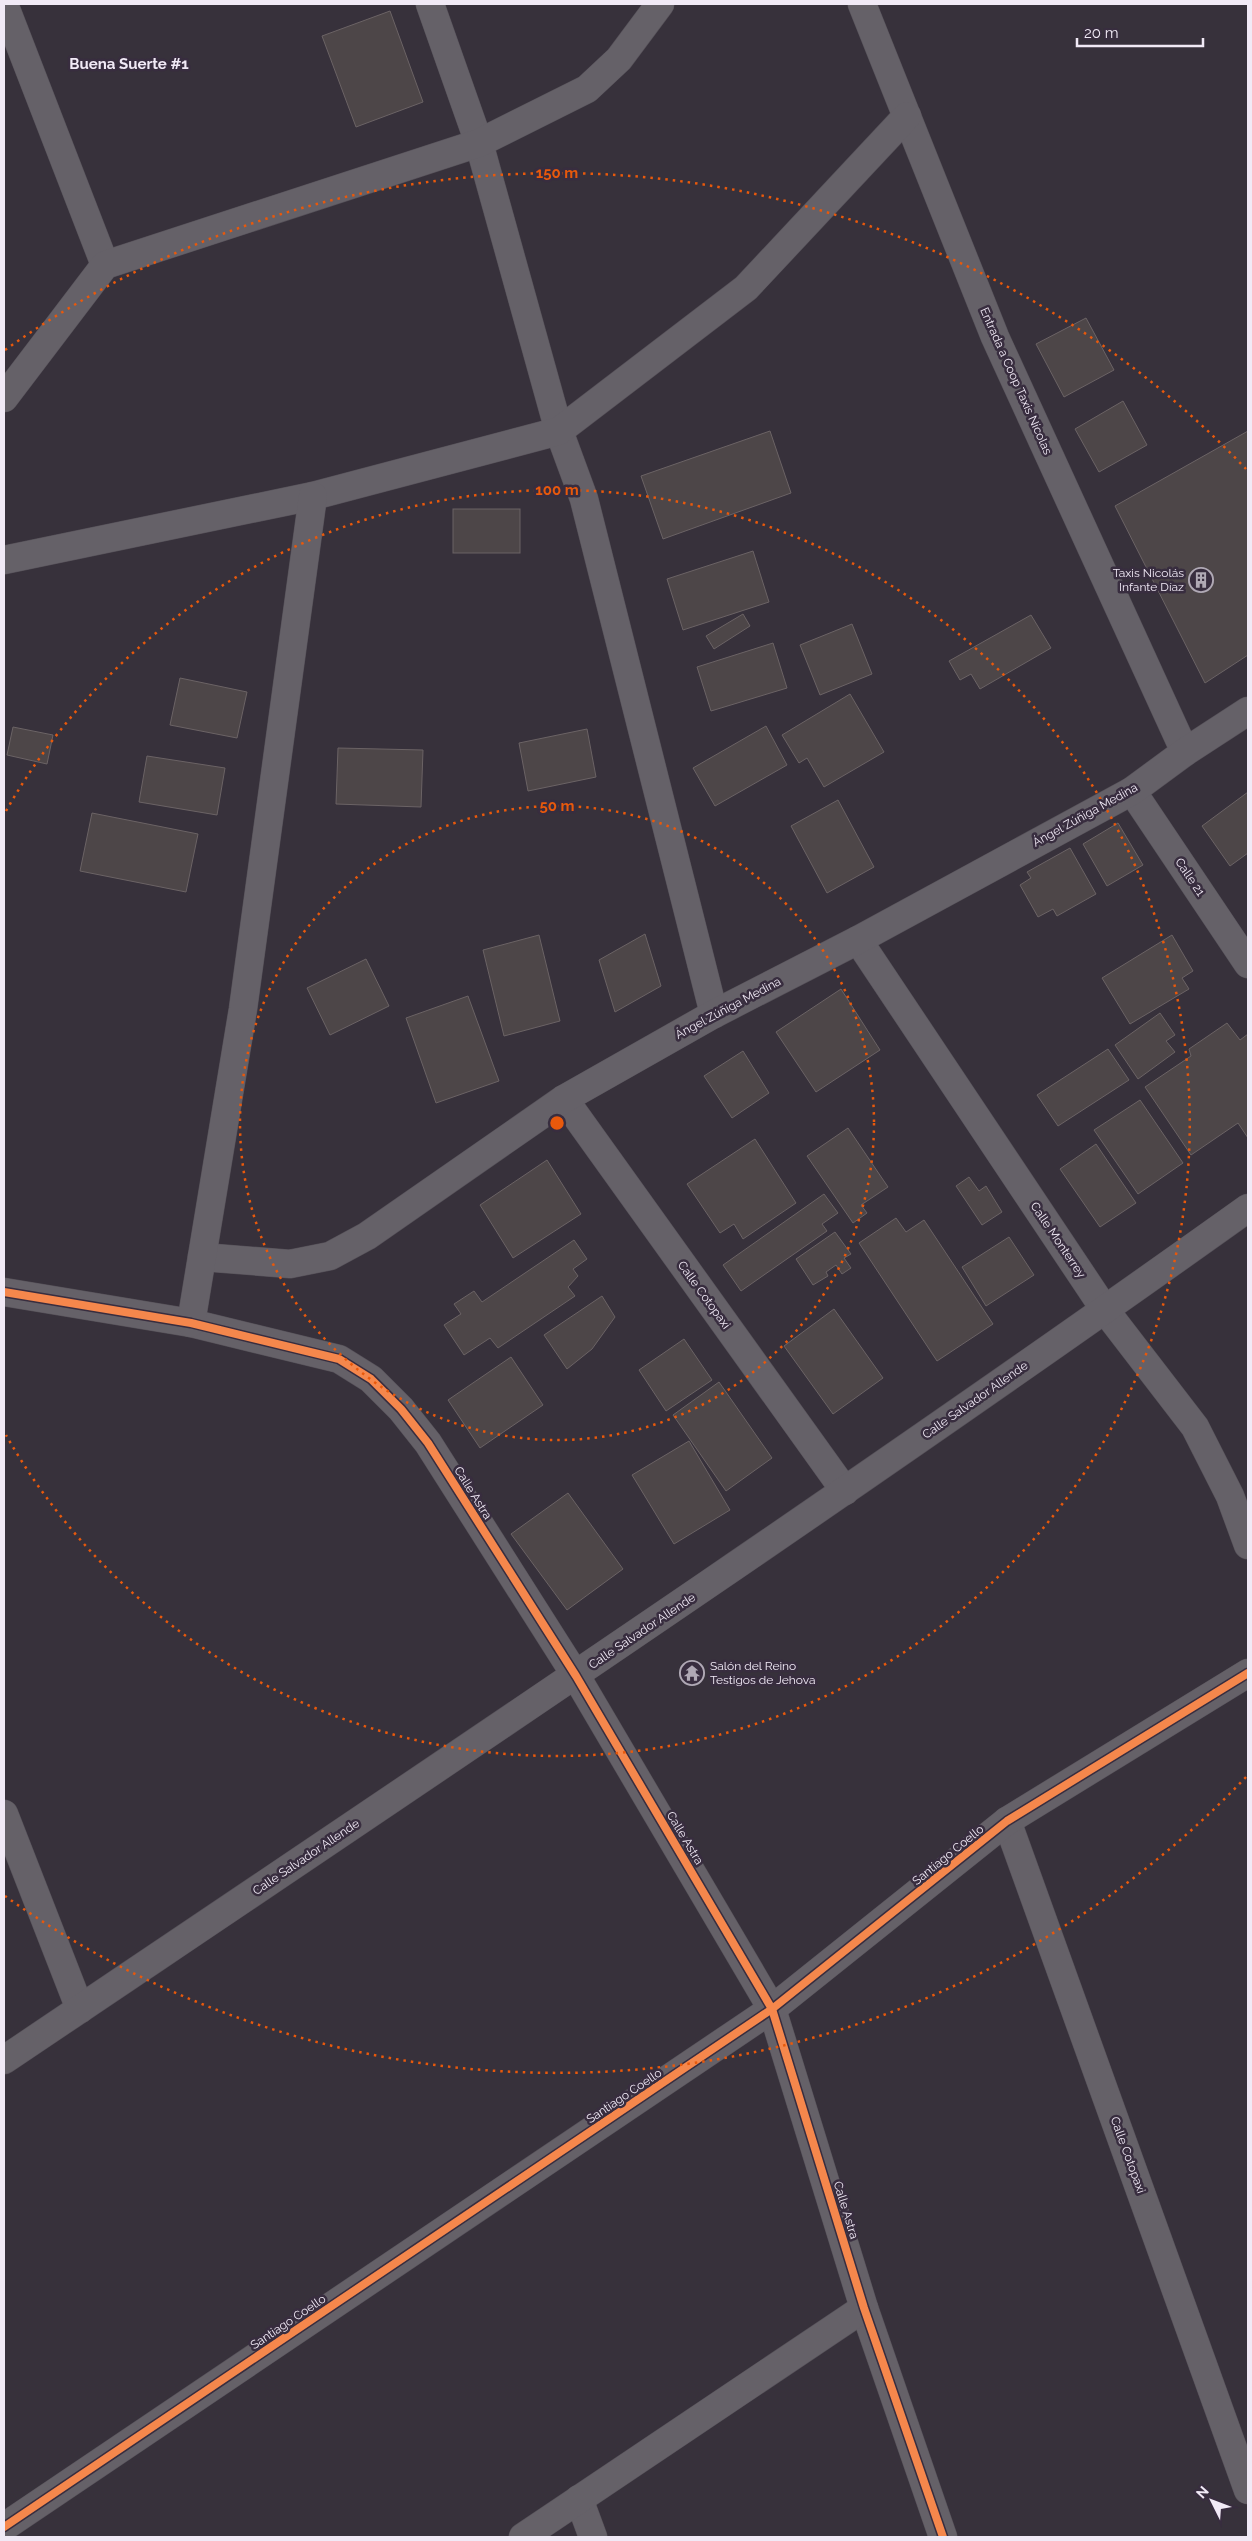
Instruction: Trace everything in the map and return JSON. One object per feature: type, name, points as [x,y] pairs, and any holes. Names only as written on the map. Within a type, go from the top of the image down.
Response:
[{"type":"street","points":[[4,4],[105,265]]},
{"type":"street","points":[[430,4],[479,143],[559,431],[584,499],[714,1014]]},
{"type":"street","points":[[4,398],[105,265],[479,143],[586,89],[619,59],[660,4]]},
{"type":"street","name":"Entrada a Coop Taxis Nícolas","points":[[862,4],[995,337],[1185,752]]},
{"type":"street","points":[[4,560],[313,496],[559,431],[746,288],[907,116]]},
{"type":"street","points":[[191,1323],[243,1009],[313,496]]},
{"type":"street","name":"Ángel Zúñiga Medina","points":[[202,1257],[290,1264],[330,1256],[367,1236],[564,1099],[714,1014],[858,940],[1132,790],[1185,752],[1248,712]]},
{"type":"street","name":"Calle 21","points":[[1132,790],[1248,964]]},
{"type":"street","name":"Calle Monterrey","points":[[858,940],[1105,1310],[1195,1427],[1230,1496],[1248,1545]]},
{"type":"street","name":"Calle Cotopaxi","points":[[564,1099],[845,1491]]},
{"type":"street","name":"Calle Salvador Allende","points":[[4,2060],[576,1676],[1105,1310],[1248,1208]]},
{"type":"street","name":"Calle Astra","points":[[4,1292],[191,1323],[339,1359],[371,1379],[401,1409],[428,1443],[576,1676],[772,2009],[864,2308],[944,2537]]},
{"type":"street","name":"Santiago Coello","points":[[4,2527],[772,2009],[1007,1821],[1248,1673]]},
{"type":"street","points":[[4,1814],[80,2009]]},
{"type":"street","name":"Calle Cotopaxi","points":[[1007,1821],[1248,2490]]},
{"type":"street","points":[[524,2537],[864,2308]]},
{"type":"street","points":[[579,2499],[593,2537]]},
{"type":"building","points":[[390,11],[423,102],[356,127],[322,36]]},
{"type":"building","points":[[1086,318],[1114,370],[1064,397],[1036,344]]},
{"type":"building","points":[[1123,401],[1147,445],[1099,472],[1075,429]]},
{"type":"building","points":[[770,431],[791,493],[663,539],[641,476]]},
{"type":"building","name":"Taxis Nicolás Infante Díaz","points":[[1248,431],[1248,655],[1205,683],[1115,506]]},
{"type":"building","points":[[453,509],[520,509],[520,553],[453,553]]},
{"type":"building","points":[[753,551],[769,602],[683,630],[667,579]]},
{"type":"building","points":[[743,614],[750,626],[714,649],[706,636]]},
{"type":"building","points":[[1031,615],[1051,648],[980,689],[971,674],[960,680],[949,661]]},
{"type":"building","points":[[852,624],[872,674],[820,695],[800,645]]},
{"type":"building","points":[[773,643],[787,688],[711,711],[697,667]]},
{"type":"building","points":[[180,678],[247,692],[237,738],[170,725]]},
{"type":"building","points":[[850,694],[884,752],[824,787],[807,758],[799,763],[782,735]]},
{"type":"building","points":[[766,726],[787,765],[715,806],[693,768]]},
{"type":"building","points":[[13,727],[53,735],[47,764],[7,755]]},
{"type":"building","points":[[587,729],[596,777],[528,791],[519,743]]},
{"type":"building","points":[[338,748],[423,750],[421,807],[336,804]]},
{"type":"building","points":[[147,756],[225,768],[217,815],[139,802]]},
{"type":"building","points":[[1248,792],[1248,853],[1230,866],[1202,826]]},
{"type":"building","points":[[838,800],[874,867],[827,893],[791,826]]},
{"type":"building","points":[[92,813],[198,834],[186,892],[80,871]]},
{"type":"building","points":[[1118,823],[1143,865],[1107,886],[1083,844]]},
{"type":"building","points":[[1070,848],[1096,894],[1057,916],[1053,909],[1038,917],[1020,885],[1031,878],[1027,872]]},
{"type":"building","points":[[645,934],[661,986],[615,1012],[599,960]]},
{"type":"building","points":[[539,935],[560,1021],[504,1036],[483,950]]},
{"type":"building","points":[[1172,935],[1193,971],[1182,978],[1189,989],[1130,1024],[1102,978]]},
{"type":"building","points":[[366,959],[389,1006],[330,1035],[307,988]]},
{"type":"building","points":[[841,989],[880,1050],[816,1092],[776,1032]]},
{"type":"building","points":[[468,996],[499,1081],[436,1103],[406,1018]]},
{"type":"building","points":[[1160,1013],[1175,1035],[1166,1041],[1175,1052],[1138,1079],[1115,1045]]},
{"type":"building","points":[[1227,1023],[1240,1040],[1248,1034],[1248,1138],[1238,1123],[1191,1155],[1145,1087],[1191,1056],[1189,1049]]},
{"type":"building","points":[[1108,1049],[1129,1080],[1058,1126],[1037,1095]]},
{"type":"building","points":[[743,1051],[769,1093],[732,1118],[704,1076]]},
{"type":"building","points":[[1140,1100],[1183,1163],[1138,1194],[1094,1130]]},
{"type":"building","points":[[848,1128],[888,1187],[861,1205],[867,1213],[853,1223],[807,1156]]},
{"type":"building","points":[[755,1139],[796,1203],[743,1239],[734,1224],[720,1233],[687,1184]]},
{"type":"building","points":[[1096,1144],[1136,1203],[1100,1227],[1060,1169]]},
{"type":"building","points":[[547,1160],[581,1214],[513,1258],[480,1205]]},
{"type":"building","points":[[969,1177],[979,1191],[986,1186],[1002,1212],[982,1225],[956,1186]]},
{"type":"building","points":[[824,1194],[838,1213],[822,1224],[827,1231],[741,1291],[723,1265]]},
{"type":"building","points":[[896,1218],[906,1232],[924,1220],[993,1324],[937,1361],[859,1243]]},
{"type":"building","points":[[835,1232],[851,1254],[844,1258],[851,1268],[842,1274],[836,1265],[826,1272],[828,1276],[813,1285],[796,1259]]},
{"type":"building","points":[[1009,1237],[1034,1275],[986,1306],[962,1267]]},
{"type":"building","points":[[574,1240],[587,1259],[573,1269],[578,1276],[568,1287],[575,1296],[498,1348],[490,1338],[464,1355],[444,1325],[461,1314],[454,1304],[474,1291],[482,1302]]},
{"type":"building","points":[[602,1296],[615,1317],[592,1349],[567,1369],[544,1335]]},
{"type":"building","points":[[834,1309],[883,1378],[833,1414],[784,1346]]},
{"type":"building","points":[[684,1339],[712,1380],[666,1411],[639,1370]]},
{"type":"building","points":[[511,1357],[543,1405],[480,1448],[448,1400]]},
{"type":"building","points":[[719,1382],[772,1458],[726,1491],[673,1415]]},
{"type":"building","points":[[689,1441],[730,1510],[674,1544],[632,1475]]},
{"type":"building","points":[[568,1493],[623,1569],[567,1610],[511,1534]]},
{"type":"cycle path","points":[[4,1292],[191,1323],[339,1359],[371,1379],[401,1409],[428,1443],[576,1676],[772,2009],[864,2308],[943,2537]]},
{"type":"cycle path","points":[[4,2527],[772,2009],[1007,1821],[1248,1673]]},
{"type":"place","name":"Taxis Nicolás Infante Díaz","points":[[1201,580]]},
{"type":"place","name":"Salón del Reino Testigos de Jehova","points":[[692,1673]]},
{"type":"district","name":"Buena Suerte #1","points":[[129,64]]}]
